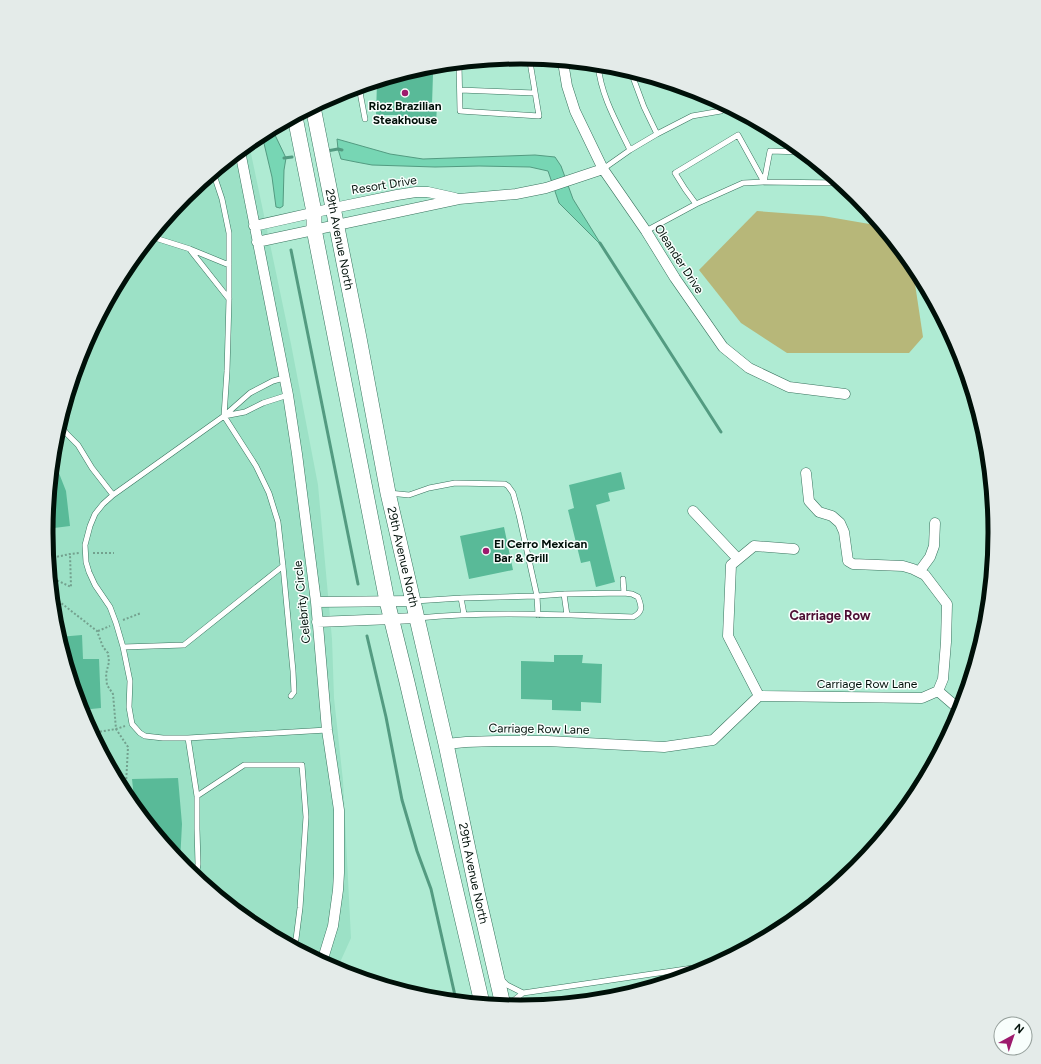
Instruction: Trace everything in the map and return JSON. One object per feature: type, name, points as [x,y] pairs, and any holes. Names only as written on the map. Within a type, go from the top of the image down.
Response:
[{"type":"main road","name":"29th Avenue North","points":[[314,113],[334,208],[388,493],[446,744],[477,892],[502,999]]},
{"type":"main road","name":"29th Avenue North","points":[[296,122],[314,212],[314,229],[387,601],[481,997]]},
{"type":"street","name":"Oleander Drive","points":[[564,67],[567,86],[575,111],[603,169],[646,231],[675,278],[724,347],[749,368],[789,387],[845,394]]},
{"type":"street","name":"Celebrity Circle","points":[[241,157],[288,395],[297,454],[316,602],[327,730],[339,810],[338,890],[333,926],[324,956]]},
{"type":"street","name":"Resort Drive","points":[[314,229],[459,199],[516,194],[546,188],[603,169]]},
{"type":"street","name":"Resort Drive","points":[[314,212],[397,194],[416,192],[428,192],[459,199]]},
{"type":"street","points":[[254,226],[314,212]]},
{"type":"street","points":[[257,242],[314,229]]},
{"type":"street","points":[[806,473],[809,501],[819,512],[832,516],[840,523],[844,532],[848,562],[853,564],[903,566],[913,569],[925,575],[947,604],[943,679],[938,691],[954,705]]},
{"type":"street","points":[[693,511],[738,558]]},
{"type":"street","points":[[919,572],[930,557],[934,546],[935,523]]},
{"type":"street","points":[[758,696],[728,636],[731,565],[754,546],[794,548]]},
{"type":"street","points":[[316,602],[413,601]]},
{"type":"street","points":[[317,622],[417,618]]},
{"type":"street","name":"Carriage Row Lane","points":[[446,744],[497,741],[547,741],[664,747],[713,740],[758,696],[922,698],[938,691]]},
{"type":"lane","points":[[459,68],[460,112],[539,116],[530,65]]},
{"type":"lane","points":[[598,71],[609,107],[630,150]]},
{"type":"lane","points":[[633,78],[644,107],[657,134]]},
{"type":"lane","points":[[460,90],[535,93]]},
{"type":"lane","points":[[360,93],[365,119]]},
{"type":"lane","points":[[603,169],[630,150],[692,116],[721,111]]},
{"type":"lane","points":[[696,204],[675,173],[738,135],[764,182]]},
{"type":"lane","points":[[764,182],[770,151],[792,152]]},
{"type":"lane","points":[[215,179],[222,199],[229,233],[230,265],[227,371],[224,416],[256,466],[269,493],[278,522],[293,671],[294,692],[291,696]]},
{"type":"lane","points":[[646,231],[696,204],[743,183],[831,183]]},
{"type":"lane","points":[[157,238],[230,265]]},
{"type":"lane","points":[[190,250],[229,299]]},
{"type":"lane","points":[[284,378],[273,381],[250,393],[224,416],[113,495],[103,504],[95,514],[90,526],[85,545],[86,562],[95,585],[110,607],[116,623],[130,681],[129,707],[132,724],[140,733],[145,736],[163,738],[188,738],[327,730]]},
{"type":"lane","points":[[224,416],[245,412],[263,403],[288,395]]},
{"type":"lane","points":[[64,431],[78,445],[92,468],[113,495]]},
{"type":"lane","points":[[388,493],[410,495],[429,488],[455,483],[505,484],[508,486],[513,493],[519,515],[537,596],[538,615]]},
{"type":"lane","points":[[123,647],[184,645],[283,566]]},
{"type":"lane","points":[[623,579],[624,593]]},
{"type":"lane","points":[[413,601],[564,594],[624,593],[632,594],[638,597],[641,604],[641,610],[633,617],[464,614],[417,618]]},
{"type":"lane","points":[[564,594],[567,615]]},
{"type":"lane","points":[[461,598],[464,614]]},
{"type":"lane","points":[[188,738],[197,796],[197,870]]},
{"type":"lane","points":[[197,796],[244,765],[302,766],[306,817],[300,908],[296,939],[294,941]]},
{"type":"lane","points":[[515,1000],[523,993],[690,967]]},
{"type":"lane","points":[[497,976],[507,985],[523,993]]},
{"type":"path","points":[[56,580],[71,587],[70,554]]},
{"type":"path","points":[[58,601],[97,631],[103,646],[108,652],[109,662],[106,674],[107,685],[113,694],[116,729],[128,747],[126,782]]},
{"type":"path","points":[[98,732],[116,729],[132,724]]},
{"type":"shaded area","points":[[275,134],[286,158],[284,170],[283,206],[280,208],[276,207],[272,177],[264,141]]},
{"type":"shaded area","points":[[337,139],[390,154],[423,159],[535,155],[555,157],[561,166],[573,199],[602,246],[559,203],[548,171],[530,167],[435,167],[372,165],[341,159]]},
{"type":"shaded area","points":[[250,151],[291,344],[318,485],[332,639],[334,698],[343,781],[351,938],[340,963],[287,937],[236,903],[190,863],[169,840],[132,792],[101,739],[78,682],[69,653],[57,593],[53,532],[57,471],[69,411],[78,382],[101,325],[132,272],[169,224],[190,201],[212,181]]},
{"type":"shaded area","points":[[757,211],[823,216],[872,225],[891,247],[915,281],[923,337],[909,353],[787,353],[741,323],[699,270]]},
{"type":"building","name":"Rioz Brazilian Steakhouse","points":[[425,74],[433,74],[432,105],[437,105],[436,124],[399,123],[399,115],[376,115],[377,87]]},
{"type":"building","points":[[57,469],[66,491],[70,526],[53,528]]},
{"type":"building","points":[[621,472],[625,489],[608,493],[610,501],[596,505],[615,582],[596,587],[590,561],[581,563],[568,510],[574,508],[569,485]]},
{"type":"building","points":[[504,527],[513,570],[469,579],[460,536]]},
{"type":"building","points":[[82,635],[83,659],[99,659],[101,708],[88,709],[78,682],[65,636]]},
{"type":"building","points":[[554,655],[583,655],[582,663],[602,664],[601,703],[581,702],[581,711],[552,710],[552,700],[521,699],[521,661],[554,662]]},
{"type":"building","points":[[178,778],[182,824],[180,853],[150,817],[134,794],[132,779]]},
{"type":"waterway","points":[[327,151],[338,149],[342,150]]},
{"type":"waterway","points":[[284,158],[292,157]]},
{"type":"waterway","points":[[600,243],[721,432]]},
{"type":"waterway","points":[[291,250],[358,584]]},
{"type":"waterway","points":[[367,636],[386,717],[402,800],[417,851],[431,889],[455,995]]},
{"type":"place","name":"Rioz Brazilian Steakhouse","points":[[405,93]]},
{"type":"place","name":"El Cerro Mexican Bar & Grill","points":[[486,551]]},
{"type":"district","name":"Carriage Row","points":[[830,615]]}]
